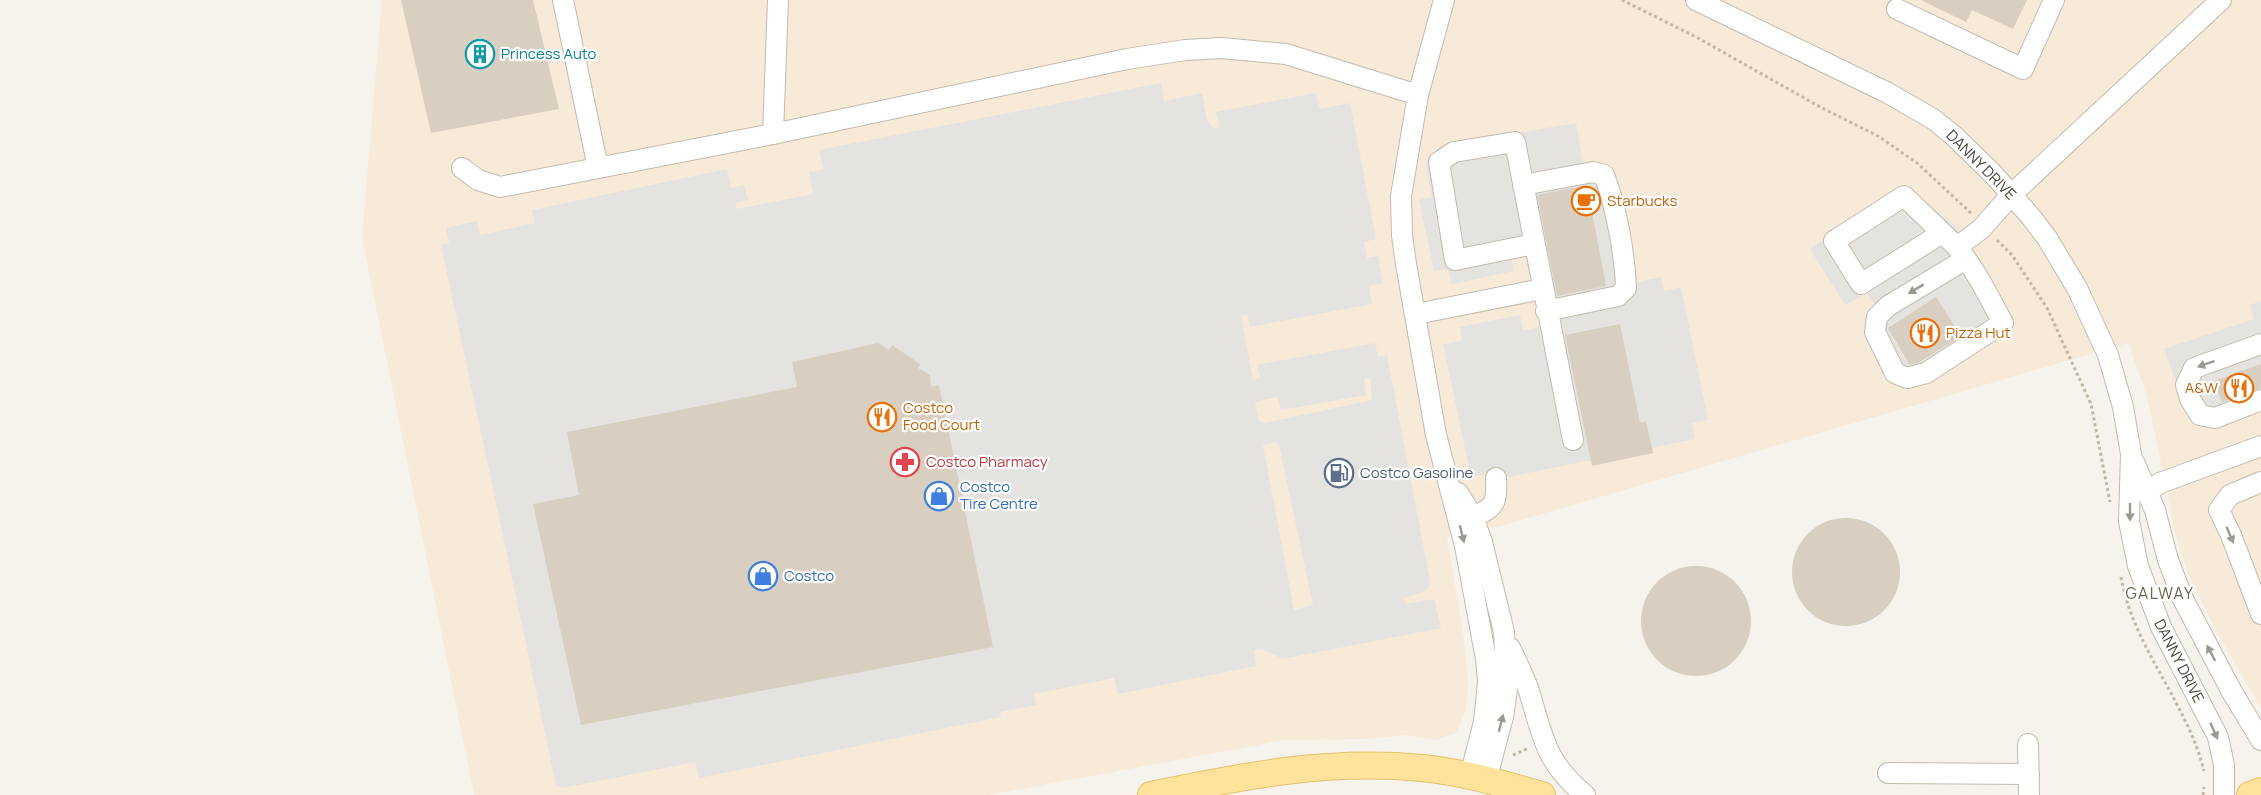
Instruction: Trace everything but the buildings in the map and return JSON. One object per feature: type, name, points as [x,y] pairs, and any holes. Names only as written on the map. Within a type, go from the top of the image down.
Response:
[{"type":"main road","points":[[1151,795],[1257,774],[1310,767],[1395,766],[1425,768],[1478,778],[1542,795]]},
{"type":"main road","points":[[2250,795],[2261,791]]},
{"type":"street","points":[[563,0],[598,168]]},
{"type":"street","points":[[773,134],[778,0]]},
{"type":"street","points":[[1444,0],[1418,95],[1401,196],[1402,235],[1436,435],[1465,546],[1486,659],[1488,682],[1478,778]]},
{"type":"street","name":"DANNY DRIVE","points":[[1696,0],[1888,93],[1933,119],[1974,154],[2031,217],[2077,288],[2100,333],[2120,397],[2131,454],[2155,510],[2168,560],[2183,599],[2232,692],[2261,740]]},
{"type":"street","points":[[1897,9],[2023,69],[2054,0]]},
{"type":"street","points":[[1942,233],[1861,284],[1834,241],[1904,196],[1942,233],[1961,253],[2003,323],[1926,373],[1907,378],[1895,373],[1875,332],[1877,316],[1961,253],[2012,194],[2220,0]]},
{"type":"street","points":[[462,168],[478,180],[500,187],[773,134],[1128,59],[1195,49],[1251,49],[1286,54],[1418,95]]},
{"type":"street","points":[[1534,244],[1455,260],[1439,162],[1454,152],[1515,142],[1534,244],[1546,311],[1573,440]]},
{"type":"street","points":[[1523,185],[1593,172],[1604,175],[1626,270],[1626,288],[1618,296],[1546,311]]},
{"type":"street","points":[[1416,314],[1542,289]]},
{"type":"street","points":[[2261,344],[2194,368],[2187,385],[2190,399],[2200,415],[2215,418],[2261,400]]},
{"type":"street","points":[[2147,492],[2160,483],[2261,446]]},
{"type":"street","name":"DANNY DRIVE","points":[[2131,454],[2129,521],[2138,566],[2161,627],[2217,737],[2224,765],[2224,795]]},
{"type":"street","points":[[1448,478],[1473,517],[1482,542],[1504,632],[1528,688],[1548,751],[1562,774],[1585,795]]},
{"type":"street","points":[[1473,517],[1491,508],[1495,502],[1496,478]]},
{"type":"street","points":[[2261,482],[2230,495],[2219,510],[2261,614]]},
{"type":"street","points":[[1478,778],[1503,717],[1507,689],[1504,632]]},
{"type":"street","points":[[2028,744],[2030,795]]},
{"type":"street","points":[[1888,773],[2029,774]]},
{"type":"path","points":[[1622,0],[1698,38],[1822,108],[1878,136],[1917,163],[1968,210]]},
{"type":"path","points":[[1510,757],[1533,746]]},
{"type":"shaded area","points":[[382,0],[2261,0],[2261,708],[2215,629],[2189,576],[2176,536],[2147,396],[2128,343],[1501,526],[1447,536],[1464,639],[1468,681],[1466,710],[1456,733],[1435,740],[1406,735],[1367,739],[1285,740],[989,795],[474,795],[362,238]]},
{"type":"shaded area","points":[[1161,83],[1164,101],[1202,93],[1207,121],[1214,128],[1219,127],[1216,112],[1316,93],[1320,109],[1350,103],[1376,239],[1364,242],[1367,258],[1378,256],[1383,283],[1369,286],[1372,304],[1250,327],[1247,314],[1241,316],[1253,380],[1260,378],[1257,365],[1375,343],[1378,357],[1387,355],[1430,581],[1424,592],[1403,598],[1406,604],[1434,599],[1441,628],[1283,659],[1261,649],[1254,650],[1256,666],[1118,694],[1114,678],[1034,694],[1036,705],[1000,712],[1001,717],[699,778],[695,762],[563,788],[556,785],[441,245],[449,243],[446,228],[477,221],[480,235],[535,223],[532,210],[727,169],[731,188],[744,185],[748,200],[735,203],[737,209],[813,194],[809,172],[823,169],[819,150]],"holes":[[[1370,378],[1372,400],[1270,422],[1263,423],[1258,419],[1255,402],[1278,397],[1281,410],[1366,395],[1364,379]],[[1275,442],[1279,445],[1313,605],[1294,610],[1263,445]]]},
{"type":"shaded area","points":[[1576,123],[1584,169],[1599,166],[1632,283],[1661,277],[1664,291],[1681,287],[1708,420],[1692,423],[1695,439],[1488,481],[1486,474],[1471,477],[1443,344],[1462,341],[1460,327],[1520,315],[1523,330],[1540,327],[1525,253],[1511,255],[1514,271],[1452,284],[1448,269],[1434,271],[1419,200],[1432,197],[1426,168],[1429,157],[1441,146]]},
{"type":"shaded area","points":[[1903,185],[1955,226],[1981,263],[2014,324],[1924,380],[1901,382],[1877,308],[1867,293],[1845,305],[1810,249]]},
{"type":"shaded area","points":[[2261,301],[2261,407],[2187,412],[2164,349],[2254,319],[2250,305]]},
{"type":"place","name":"Princess Auto","points":[[480,54]]},
{"type":"place","name":"Starbucks","points":[[1586,201]]},
{"type":"place","name":"Pizza Hut","points":[[1925,333]]},
{"type":"place","name":"A&W","points":[[2239,388]]},
{"type":"place","name":"Costco Food Court","points":[[882,417]]},
{"type":"place","name":"Costco Pharmacy","points":[[905,462]]},
{"type":"place","name":"Costco Gasoline","points":[[1339,473]]},
{"type":"place","name":"Costco Tire Centre","points":[[939,496]]},
{"type":"place","name":"Costco","points":[[763,576]]},
{"type":"district","name":"GALWAY","points":[[2160,593]]}]
